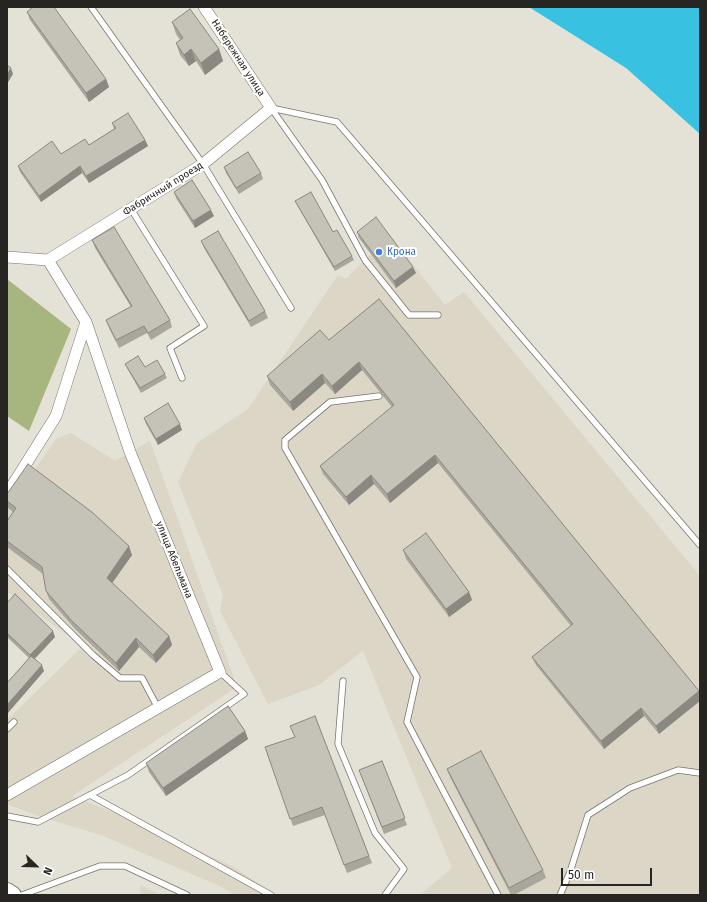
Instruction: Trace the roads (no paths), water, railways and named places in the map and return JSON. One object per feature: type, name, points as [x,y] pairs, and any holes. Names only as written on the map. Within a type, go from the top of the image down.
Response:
[{"type":"main road","points":[[7,891],[12,895]]},
{"type":"street","name":"Набережная улица","points":[[204,7],[271,108]]},
{"type":"street","name":"Фабричный проезд","points":[[48,260],[203,164],[271,108]]},
{"type":"street","points":[[7,257],[48,260]]},
{"type":"street","name":"улица Абельмана","points":[[48,260],[86,322],[130,452],[220,672]]},
{"type":"street","points":[[7,494],[56,416],[86,322]]},
{"type":"street","points":[[7,795],[220,672]]},
{"type":"lane","points":[[91,7],[203,164],[290,308]]},
{"type":"lane","points":[[271,108],[322,180],[365,260],[409,315],[438,315]]},
{"type":"lane","points":[[271,108],[337,122],[700,545]]},
{"type":"lane","points":[[131,209],[204,326],[170,348],[182,378]]},
{"type":"lane","points":[[379,396],[330,402],[285,440],[285,448],[417,677],[407,722],[498,895]]},
{"type":"lane","points":[[7,569],[93,655],[120,678],[142,678],[158,708]]},
{"type":"lane","points":[[7,816],[38,822],[128,775],[244,694],[220,672]]},
{"type":"lane","points":[[343,681],[338,744],[375,833],[404,869],[385,895]]},
{"type":"lane","points":[[7,729],[14,722]]},
{"type":"lane","points":[[560,895],[570,872],[588,815],[630,788],[678,770],[700,772]]},
{"type":"lane","points":[[90,794],[271,895]]},
{"type":"lane","points":[[22,895],[100,866],[125,866],[187,895]]},
{"type":"water","points":[[529,7],[700,7],[700,134],[626,68]]},
{"type":"place","name":"Крона","points":[[379,252]]}]
